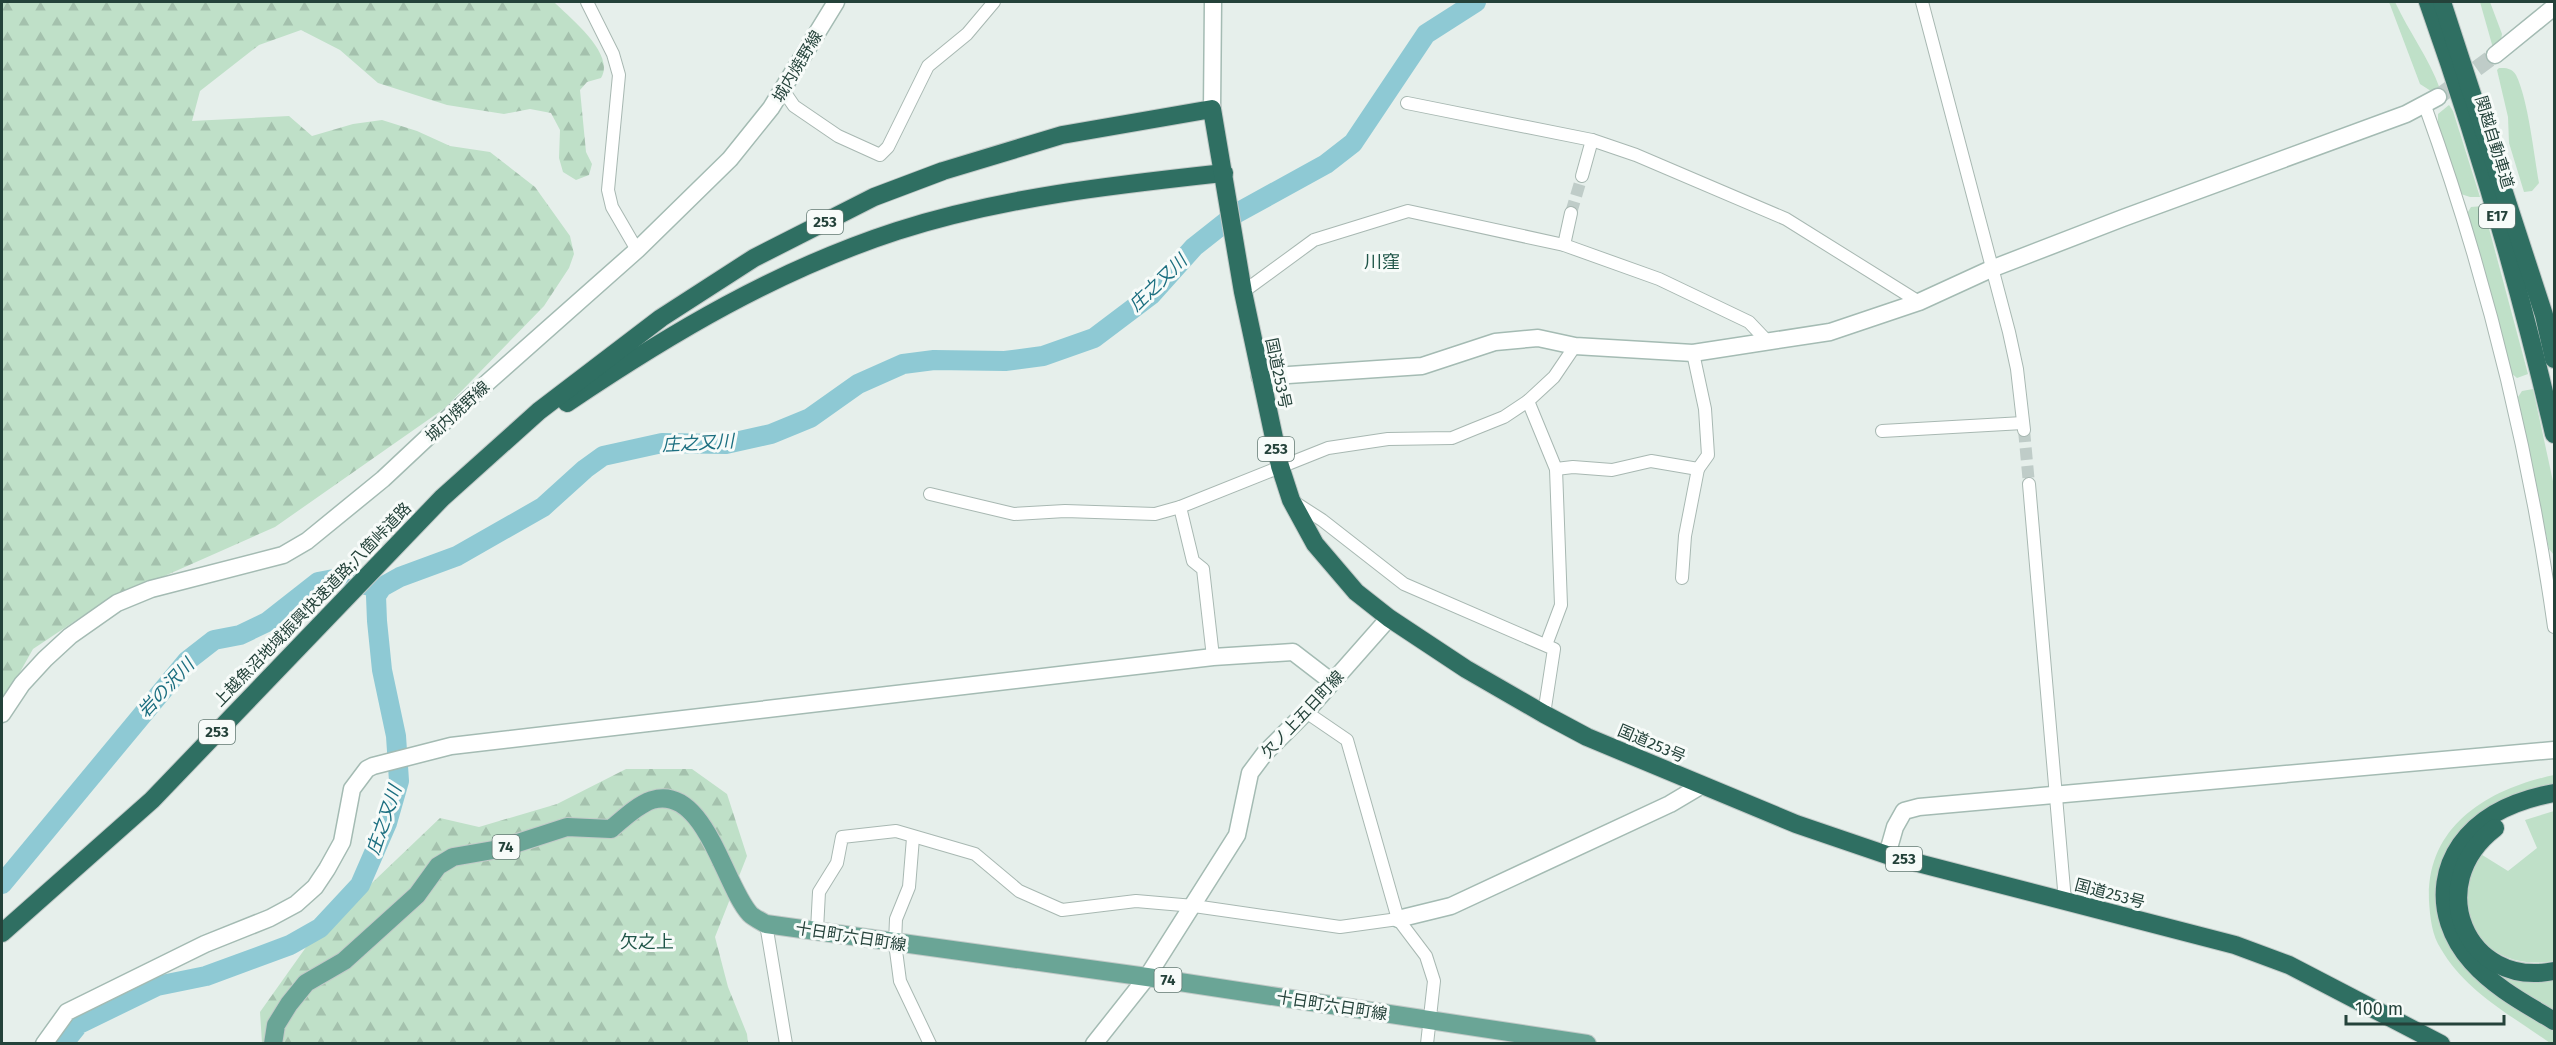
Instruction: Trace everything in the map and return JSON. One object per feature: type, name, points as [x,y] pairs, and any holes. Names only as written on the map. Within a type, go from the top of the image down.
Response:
[{"type":"highway","name":"関越自動車道","points":[[2428,2],[2455,80],[2502,236],[2554,434]]},
{"type":"highway","name":"関越自動車道","points":[[2442,2],[2544,315],[2554,359]]},
{"type":"highway","name":"国道253号","points":[[1212,109],[1260,377],[1280,466],[1291,500],[1315,544],[1333,567],[1356,592],[1389,618],[1466,669],[1587,737],[1796,824],[1887,855],[2235,945],[2289,965],[2441,1044]]},
{"type":"highway","name":"253","points":[[494,452],[539,411],[661,318],[754,258],[874,197],[943,171],[1062,135],[1212,109]]},
{"type":"highway","name":"253","points":[[494,452],[657,343],[778,278],[844,251],[897,231],[1023,199],[1224,173]]},
{"type":"highway","points":[[2544,315],[2554,350]]},
{"type":"highway","name":"上越魚沼地域振興快速道路;八箇峠道路","points":[[2,933],[152,800],[377,562],[442,498],[494,452]]},
{"type":"highway","points":[[2554,793],[2506,807],[2478,825],[2466,837],[2450,863],[2443,896],[2449,925],[2471,962],[2493,981],[2554,1021]]},
{"type":"highway","points":[[2554,804],[2505,821],[2481,839],[2464,863],[2457,890],[2460,919],[2467,933],[2485,955],[2497,963],[2524,973],[2554,971]]},
{"type":"main road","name":"74","points":[[273,1044],[276,1025],[306,983],[344,961],[417,895],[438,867],[453,857],[499,849],[567,827],[610,829],[636,808],[652,800],[670,799],[688,809],[705,828],[739,897],[751,915],[766,924]]},
{"type":"main road","name":"十日町六日町線","points":[[766,924],[1147,977],[1581,1043]]},
{"type":"street","points":[[587,2],[613,54],[619,75],[608,190],[612,207],[637,250]]},
{"type":"street","name":"城内焼野線","points":[[2,714],[22,684],[45,659],[70,636],[117,603],[159,586],[283,555],[307,541],[383,479],[462,405],[637,250],[730,159],[754,132],[783,90],[836,2]]},
{"type":"street","points":[[783,90],[794,106],[838,136],[880,155],[888,147],[928,66],[968,34],[994,2]]},
{"type":"street","points":[[1212,109],[1213,2]]},
{"type":"street","points":[[1882,431],[2024,426],[2017,369],[1922,2]]},
{"type":"street","points":[[2495,55],[2554,7]]},
{"type":"street","points":[[1260,377],[1422,366],[1495,342],[1538,338],[1575,345],[1693,353],[1830,332],[1919,302],[1991,269],[2431,102],[2509,385],[2546,564],[2554,627]]},
{"type":"street","points":[[1407,104],[1592,140],[1636,155],[1786,219],[1919,302]]},
{"type":"street","points":[[1582,176],[1592,140]]},
{"type":"street","points":[[1243,292],[1314,240],[1408,211],[1564,245],[1659,279],[1749,322],[1768,342]]},
{"type":"street","points":[[1564,245],[1571,213]]},
{"type":"street","points":[[930,494],[1014,514],[1065,511],[1155,514],[1180,507],[1280,466],[1338,447],[1389,439],[1452,438],[1504,417],[1528,401],[1554,376],[1575,345]]},
{"type":"street","points":[[1682,578],[1685,536],[1698,470],[1708,455],[1705,409],[1693,353]]},
{"type":"street","points":[[1528,401],[1556,469],[1561,605],[1546,645]]},
{"type":"street","points":[[1556,469],[1573,467],[1612,470],[1651,461],[1698,470]]},
{"type":"street","points":[[2029,484],[2065,901]]},
{"type":"street","points":[[1291,500],[1322,520],[1404,584],[1554,649],[1544,714]]},
{"type":"street","points":[[1180,507],[1193,561],[1203,569],[1213,657]]},
{"type":"street","name":"欠ノ上五日町線","points":[[1094,1044],[1147,977],[1237,835],[1250,773],[1265,753],[1306,712],[1389,618]]},
{"type":"street","points":[[44,1044],[68,1012],[226,934],[270,918],[296,904],[315,887],[332,860],[342,842],[352,789],[367,769],[373,766],[420,756],[451,746],[1213,657],[1293,652],[1332,682]]},
{"type":"street","points":[[1306,712],[1347,740],[1398,919],[1426,956],[1434,981],[1432,1021],[1427,1044]]},
{"type":"street","points":[[1887,855],[1895,827],[1904,811],[1918,807],[2554,750]]},
{"type":"street","points":[[817,930],[819,892],[837,863],[842,837],[896,831],[913,838],[975,854],[1018,891],[1062,910],[1136,901],[1194,906],[1341,927],[1398,919],[1451,906],[1670,804],[1702,785]]},
{"type":"street","points":[[913,838],[909,887],[896,919],[895,943],[900,981],[930,1044]]},
{"type":"street","points":[[766,924],[786,1044]]},
{"type":"green space","points":[[2,2],[554,2],[589,37],[602,58],[604,68],[601,78],[587,82],[580,90],[586,152],[592,164],[589,175],[576,180],[563,172],[559,158],[560,130],[551,113],[530,109],[504,114],[447,105],[378,83],[340,50],[301,30],[259,45],[200,91],[192,121],[289,116],[312,136],[353,124],[382,120],[417,131],[450,146],[490,152],[535,187],[570,236],[574,254],[569,268],[544,306],[445,408],[275,527],[99,605],[33,649],[2,704]]},
{"type":"green space","points":[[2389,2],[2395,2],[2430,67],[2440,89],[2434,93],[2420,84]]},
{"type":"green space","points":[[2480,2],[2490,2],[2502,34],[2501,40],[2493,48]]},
{"type":"green space","points":[[2499,68],[2513,71],[2524,98],[2539,183],[2532,191],[2524,192],[2509,143],[2508,117],[2497,70]]},
{"type":"green space","points":[[2449,105],[2453,111],[2480,197],[2461,194],[2438,127],[2438,114]]},
{"type":"green space","points":[[2483,206],[2528,374],[2517,378],[2511,373],[2466,215],[2471,207]]},
{"type":"green space","points":[[2533,389],[2554,486],[2554,555],[2549,549],[2518,397],[2522,391]]},
{"type":"green space","points":[[626,769],[692,769],[727,794],[747,856],[715,937],[728,987],[747,1034],[748,1043],[262,1043],[260,1012],[309,943],[440,818],[479,827],[557,804]]},
{"type":"green space","points":[[2554,775],[2554,785],[2502,801],[2440,916],[2536,1020],[2554,1032],[2554,1043],[2550,1043],[2490,1002],[2451,964],[2435,938],[2429,901],[2431,874],[2438,851],[2450,831],[2485,801],[2530,781]]},
{"type":"green space","points":[[2554,811],[2554,961],[2529,962],[2508,958],[2490,948],[2477,934],[2469,917],[2466,897],[2469,876],[2479,853],[2508,871],[2537,848],[2525,820]]},
{"type":"green space","points":[[2495,970],[2554,977],[2554,1014],[2493,974]]},
{"type":"waterway","name":"庄之又川","points":[[63,1044],[79,1024],[157,986],[206,976],[290,945],[320,928],[360,885],[387,823],[399,781],[396,736],[382,670],[377,621],[376,596],[382,587],[400,577],[457,556],[543,507],[603,456],[662,443],[726,444],[771,434],[810,418],[858,384],[903,364],[934,360],[1005,361],[1043,356],[1094,338],[1151,295],[1194,247],[1237,213],[1326,164],[1353,143],[1426,34],[1476,2]]},
{"type":"waterway","name":"岩の沢川","points":[[2,884],[187,661],[214,640],[240,635],[267,622],[318,582],[339,578],[374,587]]},
{"type":"tunnel","points":[[2438,97],[2495,55]]},
{"type":"tunnel","points":[[1571,213],[1582,176]]},
{"type":"tunnel","points":[[2024,430],[2029,484]]},
{"type":"district","name":"川窪","points":[[1382,262]]},
{"type":"district","name":"欠之上","points":[[647,942]]}]
